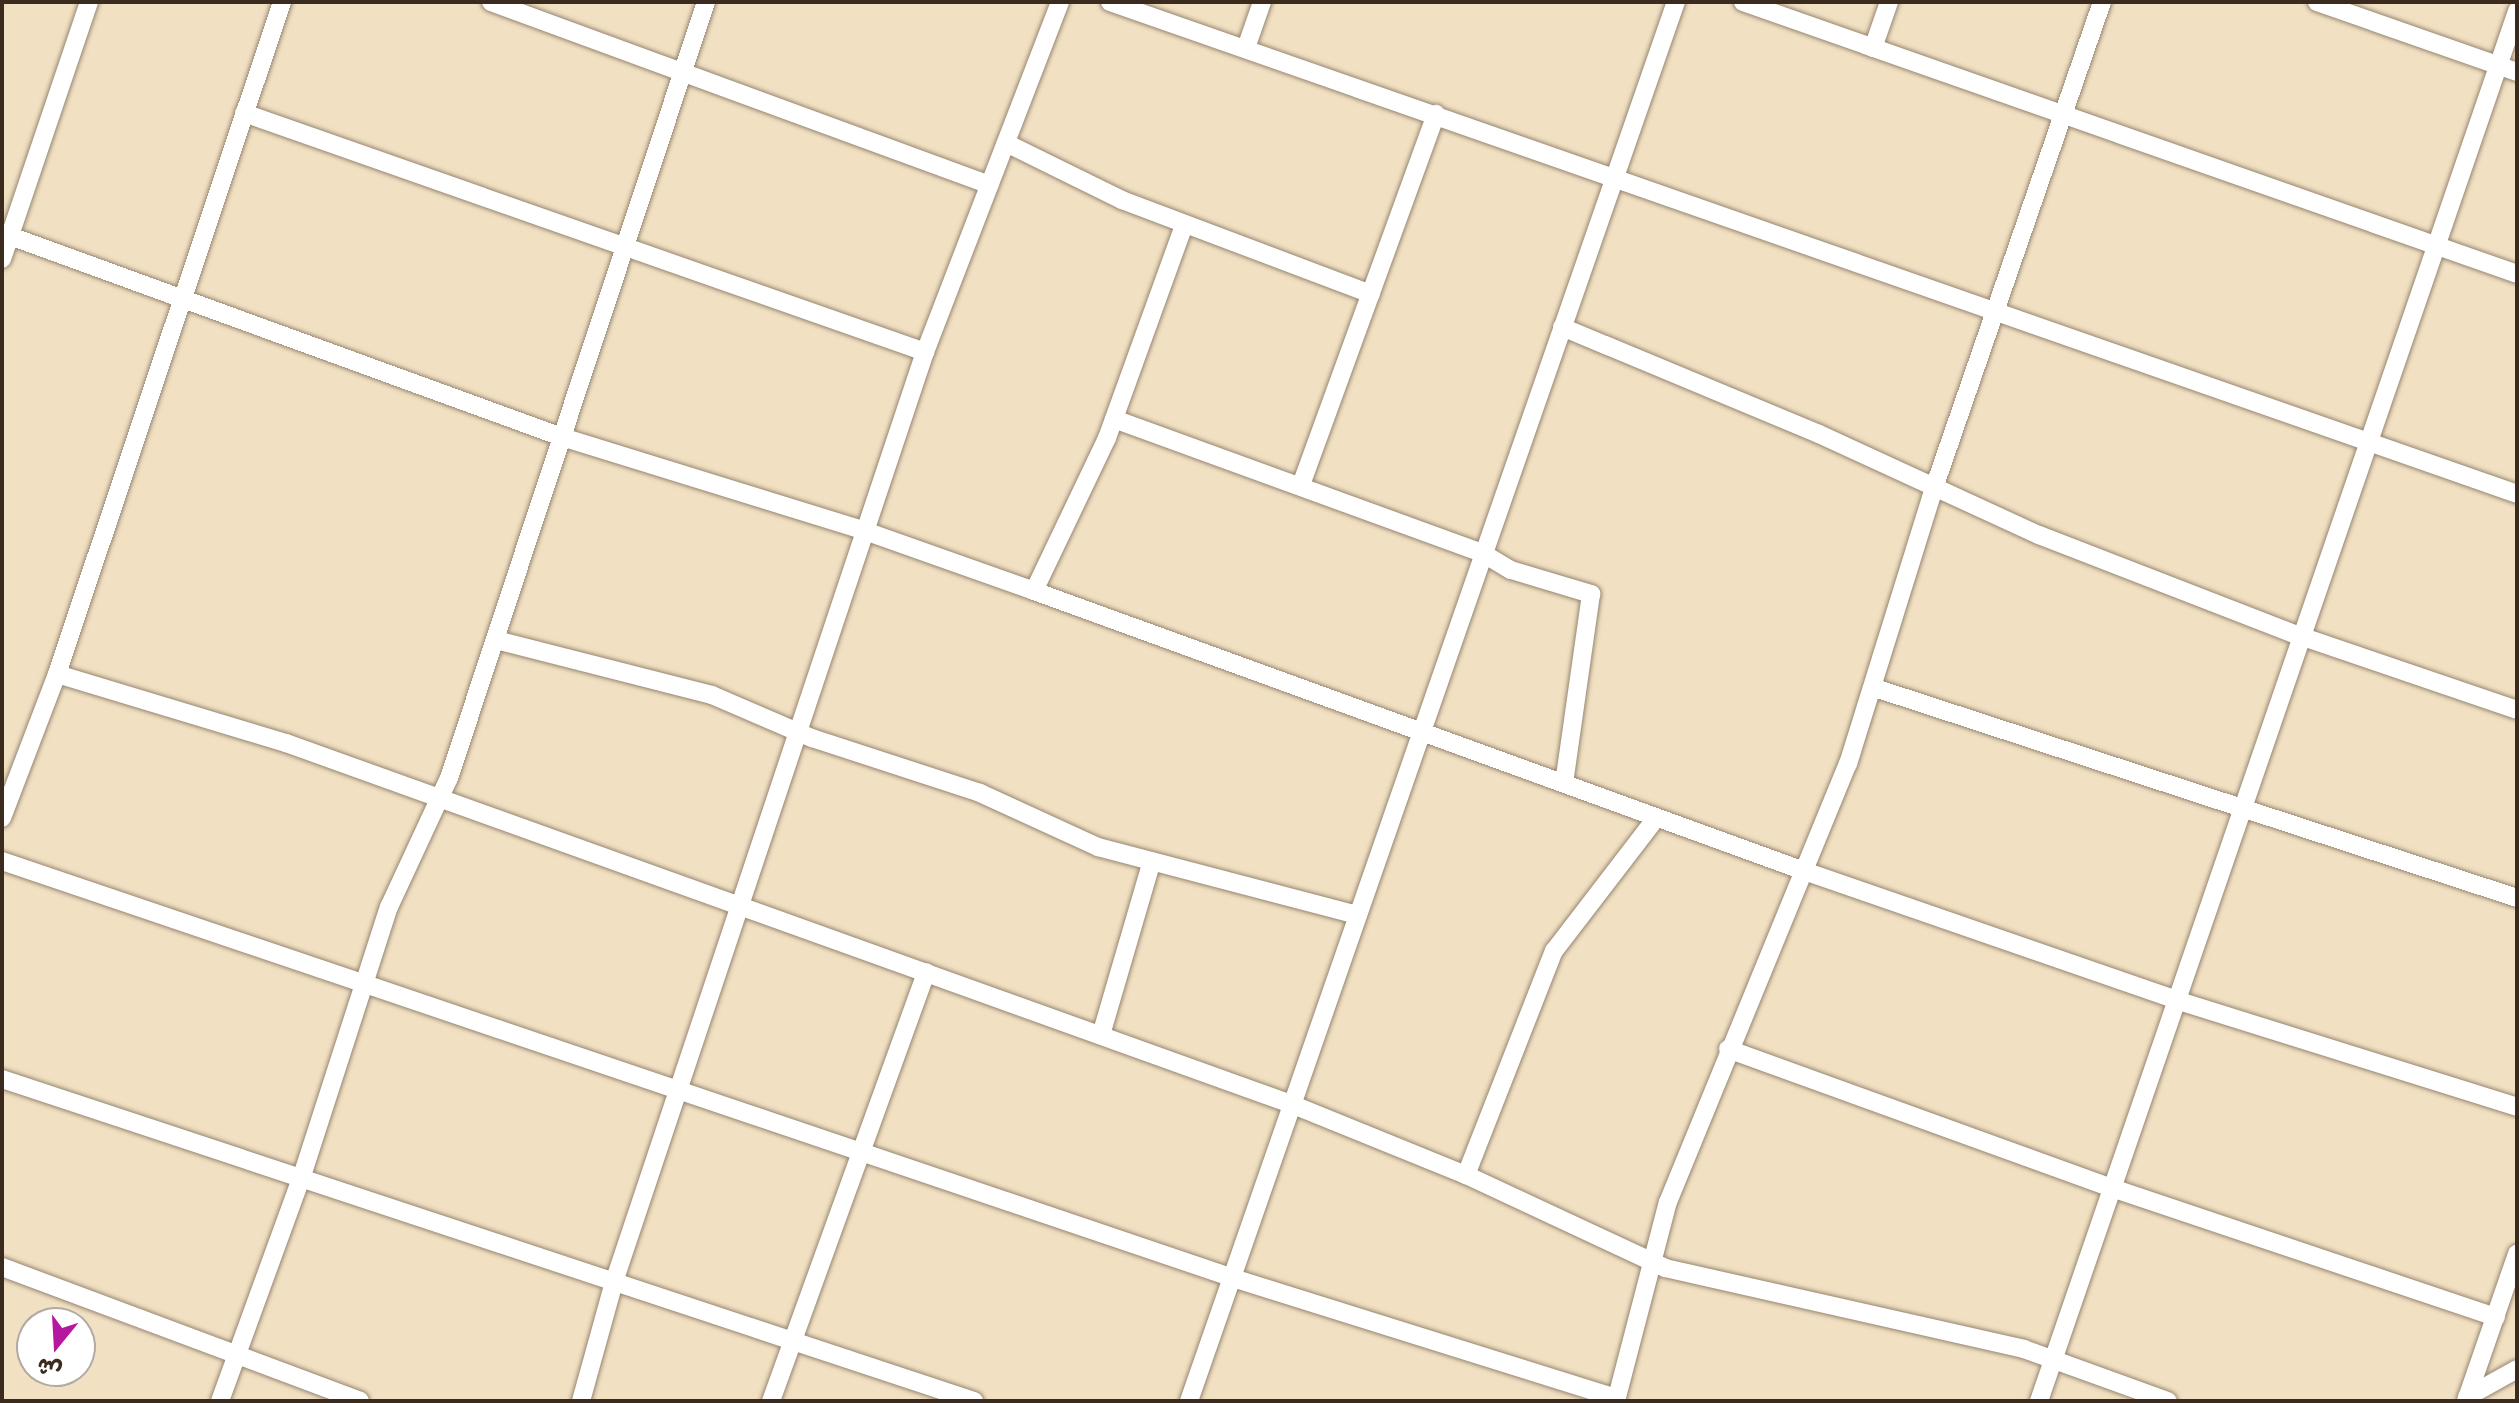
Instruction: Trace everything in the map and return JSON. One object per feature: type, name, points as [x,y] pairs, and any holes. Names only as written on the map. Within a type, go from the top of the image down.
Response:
[{"type":"street","points":[[2,259],[6,234],[89,2]]},
{"type":"street","points":[[2,818],[57,674],[282,2]]},
{"type":"street","points":[[491,2],[682,76],[990,185]]},
{"type":"street","points":[[220,1401],[301,1179],[401,877],[440,801],[496,640],[706,2]]},
{"type":"street","points":[[581,1401],[614,1282],[925,352],[1060,2]]},
{"type":"street","points":[[1110,2],[1616,176],[2368,444],[2517,494]]},
{"type":"street","points":[[1246,48],[1262,2]]},
{"type":"street","points":[[1189,1401],[1676,2]]},
{"type":"street","points":[[1743,2],[2517,274]]},
{"type":"street","points":[[1873,48],[1889,2]]},
{"type":"street","points":[[2,861],[366,980],[680,1092],[1233,1278],[1616,1400],[1649,1262],[1728,1049],[1804,871],[1875,688],[1934,488],[2102,2]]},
{"type":"street","points":[[2317,2],[2517,72]]},
{"type":"street","points":[[2039,1401],[2517,11]]},
{"type":"street","points":[[244,113],[925,352]]},
{"type":"street","points":[[1301,485],[1436,114]]},
{"type":"street","points":[[1006,143],[1083,183],[1184,225],[1371,294]]},
{"type":"street","points":[[1034,591],[1114,419],[1184,225]]},
{"type":"street","points":[[6,234],[562,437],[865,531],[1804,871],[2176,1000],[2517,1107]]},
{"type":"street","points":[[1562,327],[2039,535],[2300,636],[2517,710]]},
{"type":"street","points":[[1114,419],[1484,554],[1511,570],[1592,596],[1564,783]]},
{"type":"street","points":[[496,640],[676,683],[798,732],[943,778],[1098,847],[1357,915]]},
{"type":"street","points":[[57,674],[286,743],[440,801],[1291,1104],[1466,1175],[1649,1262],[2053,1357],[2168,1401]]},
{"type":"street","points":[[1875,688],[2517,898]]},
{"type":"street","points":[[1466,1175],[1554,951],[1656,818]]},
{"type":"street","points":[[1101,1035],[1152,861]]},
{"type":"street","points":[[771,1401],[926,972]]},
{"type":"street","points":[[1728,1049],[2112,1188],[2496,1317]]},
{"type":"street","points":[[2,1079],[614,1282],[794,1338],[974,1401]]},
{"type":"street","points":[[2466,1399],[2517,1254]]},
{"type":"street","points":[[2,1267],[234,1357],[360,1401]]},
{"type":"street","points":[[2466,1399],[2517,1369]]}]
